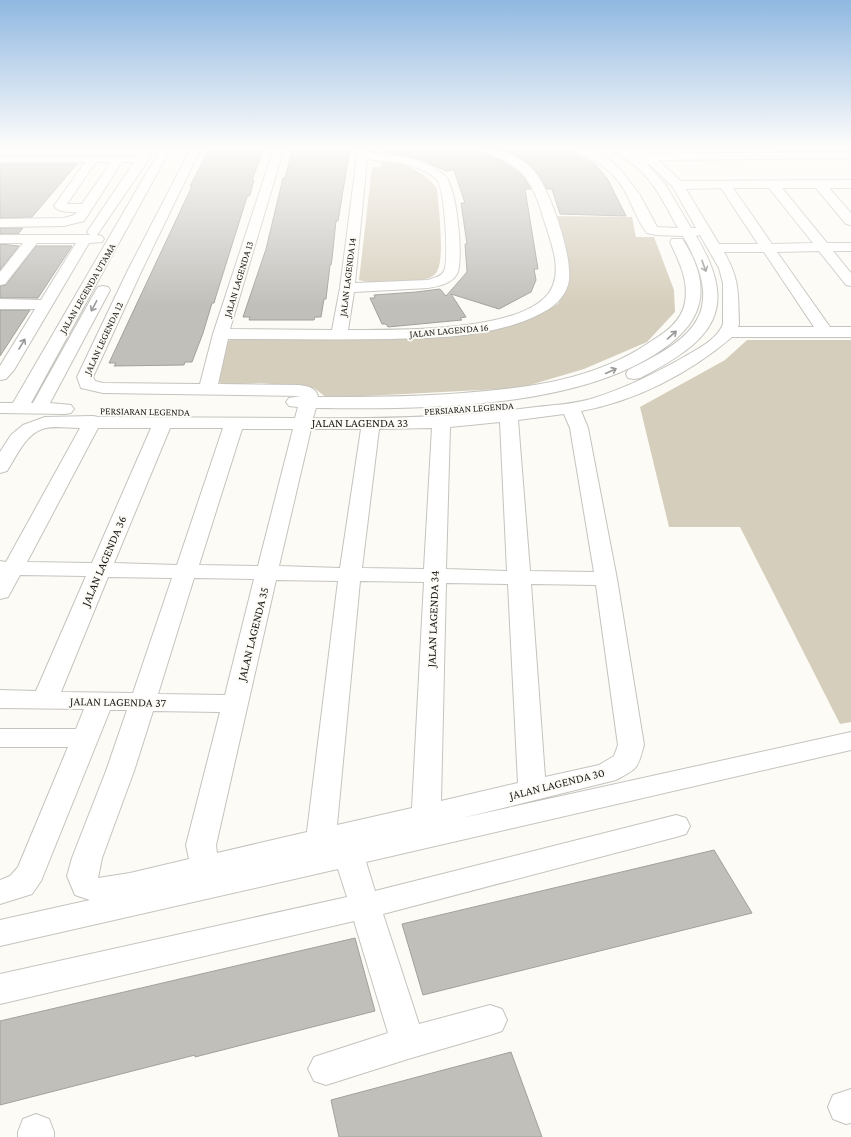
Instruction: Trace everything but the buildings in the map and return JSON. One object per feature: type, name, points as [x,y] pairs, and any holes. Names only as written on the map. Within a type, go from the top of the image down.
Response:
[{"type":"street","points":[[63,201],[60,206],[66,208],[87,208]]},
{"type":"street","points":[[6,232],[70,222],[79,218],[92,201]]},
{"type":"street","points":[[0,375],[6,370],[89,235],[115,201]]},
{"type":"street","points":[[132,201],[135,204]]},
{"type":"street","name":"JALAN LEGENDA UTAMA","points":[[22,402],[97,272],[125,235],[137,201]]},
{"type":"street","name":"JALAN LEGENDA 12","points":[[164,201],[122,272],[86,373],[85,380],[87,384],[103,388],[299,390],[309,393],[306,413]]},
{"type":"street","name":"JALAN LAGENDA 13","points":[[208,388],[221,334],[262,201]]},
{"type":"street","name":"JALAN LAGENDA 14","points":[[339,335],[347,288],[357,201]]},
{"type":"street","points":[[347,288],[428,284],[447,276],[451,271],[452,263],[448,201]]},
{"type":"street","name":"JALAN LAGENDA 16","points":[[221,334],[339,335],[431,333],[488,327],[506,322],[545,305],[558,292],[562,276],[561,255],[544,201]]},
{"type":"street","points":[[637,201],[652,230],[656,232],[668,226],[687,232],[706,232]]},
{"type":"street","name":"PERSIARAN LEGENDA","points":[[0,396],[22,402],[41,410],[377,413],[442,410],[537,402],[560,398],[607,386],[656,363],[684,345],[699,331],[707,318],[710,308],[710,291],[706,266],[669,201]]},
{"type":"street","points":[[688,201],[726,268],[730,283],[731,324],[728,332],[851,332]]},
{"type":"street","points":[[735,201],[825,332]]},
{"type":"street","points":[[786,201],[851,282]]},
{"type":"street","points":[[835,201],[851,221]]},
{"type":"street","points":[[0,223],[6,232],[33,239],[89,235]]},
{"type":"street","name":"PERSIARAN LEGENDA","points":[[306,413],[368,403],[428,401],[541,390],[605,374],[640,357],[674,334],[684,323],[692,306],[694,289],[692,276],[668,226]]},
{"type":"street","points":[[6,232],[125,235]]},
{"type":"street","points":[[0,282],[33,239]]},
{"type":"street","points":[[715,248],[851,247]]},
{"type":"street","points":[[97,272],[122,272]]},
{"type":"street","name":"JALAN LEGENDA UTAMA","points":[[41,410],[122,272]]},
{"type":"street","points":[[0,304],[46,305]]},
{"type":"street","name":"JALAN LAGENDA 33","points":[[41,410],[54,421],[234,424],[306,413],[371,424],[441,422],[509,416],[597,403],[635,389],[676,369],[708,349],[728,332]]},
{"type":"street","points":[[640,357],[676,369]]},
{"type":"street","name":"PERSIARAN LEGENDA","points":[[0,408],[22,402]]},
{"type":"street","name":"JALAN LAGENDA 30","points":[[234,424],[120,770],[87,858],[82,876],[86,886],[98,890],[130,885],[532,791],[606,773],[626,762],[631,745],[606,579],[579,428],[571,408]]},
{"type":"street","points":[[0,467],[17,440],[41,410]]},
{"type":"street","name":"JALAN LAGENDA 35","points":[[205,867],[201,845],[306,413]]},
{"type":"street","points":[[509,416],[532,791]]},
{"type":"street","points":[[0,592],[7,568],[93,421]]},
{"type":"street","name":"JALAN LAGENDA 36","points":[[45,700],[164,422]]},
{"type":"street","name":"JALAN LAGENDA 34","points":[[426,816],[441,422]]},
{"type":"street","points":[[321,840],[350,574],[371,424]]},
{"type":"street","points":[[7,568],[606,579]]},
{"type":"street","name":"JALAN LAGENDA 37","points":[[0,699],[236,704]]},
{"type":"street","points":[[0,892],[21,885],[30,873],[100,702]]},
{"type":"street","points":[[0,738],[85,738]]},
{"type":"street","points":[[0,933],[847,747]]},
{"type":"street","points":[[0,989],[365,906],[676,826]]},
{"type":"street","points":[[349,856],[408,1043]]},
{"type":"street","points":[[326,1069],[408,1043],[490,1020]]},
{"type":"shaded area","points":[[368,201],[438,201],[441,232],[441,257],[439,267],[433,276],[420,280],[402,282],[375,282],[359,280]]},
{"type":"shaded area","points":[[552,216],[632,217],[636,237],[654,237],[674,290],[675,312],[647,342],[584,369],[520,388],[327,398],[314,388],[261,383],[222,385],[217,379],[228,341],[236,338],[417,338],[484,332],[517,322],[558,304],[569,285]]},
{"type":"shaded area","points":[[747,340],[851,340],[851,722],[840,724],[740,527],[669,527],[640,407],[725,360]]}]
